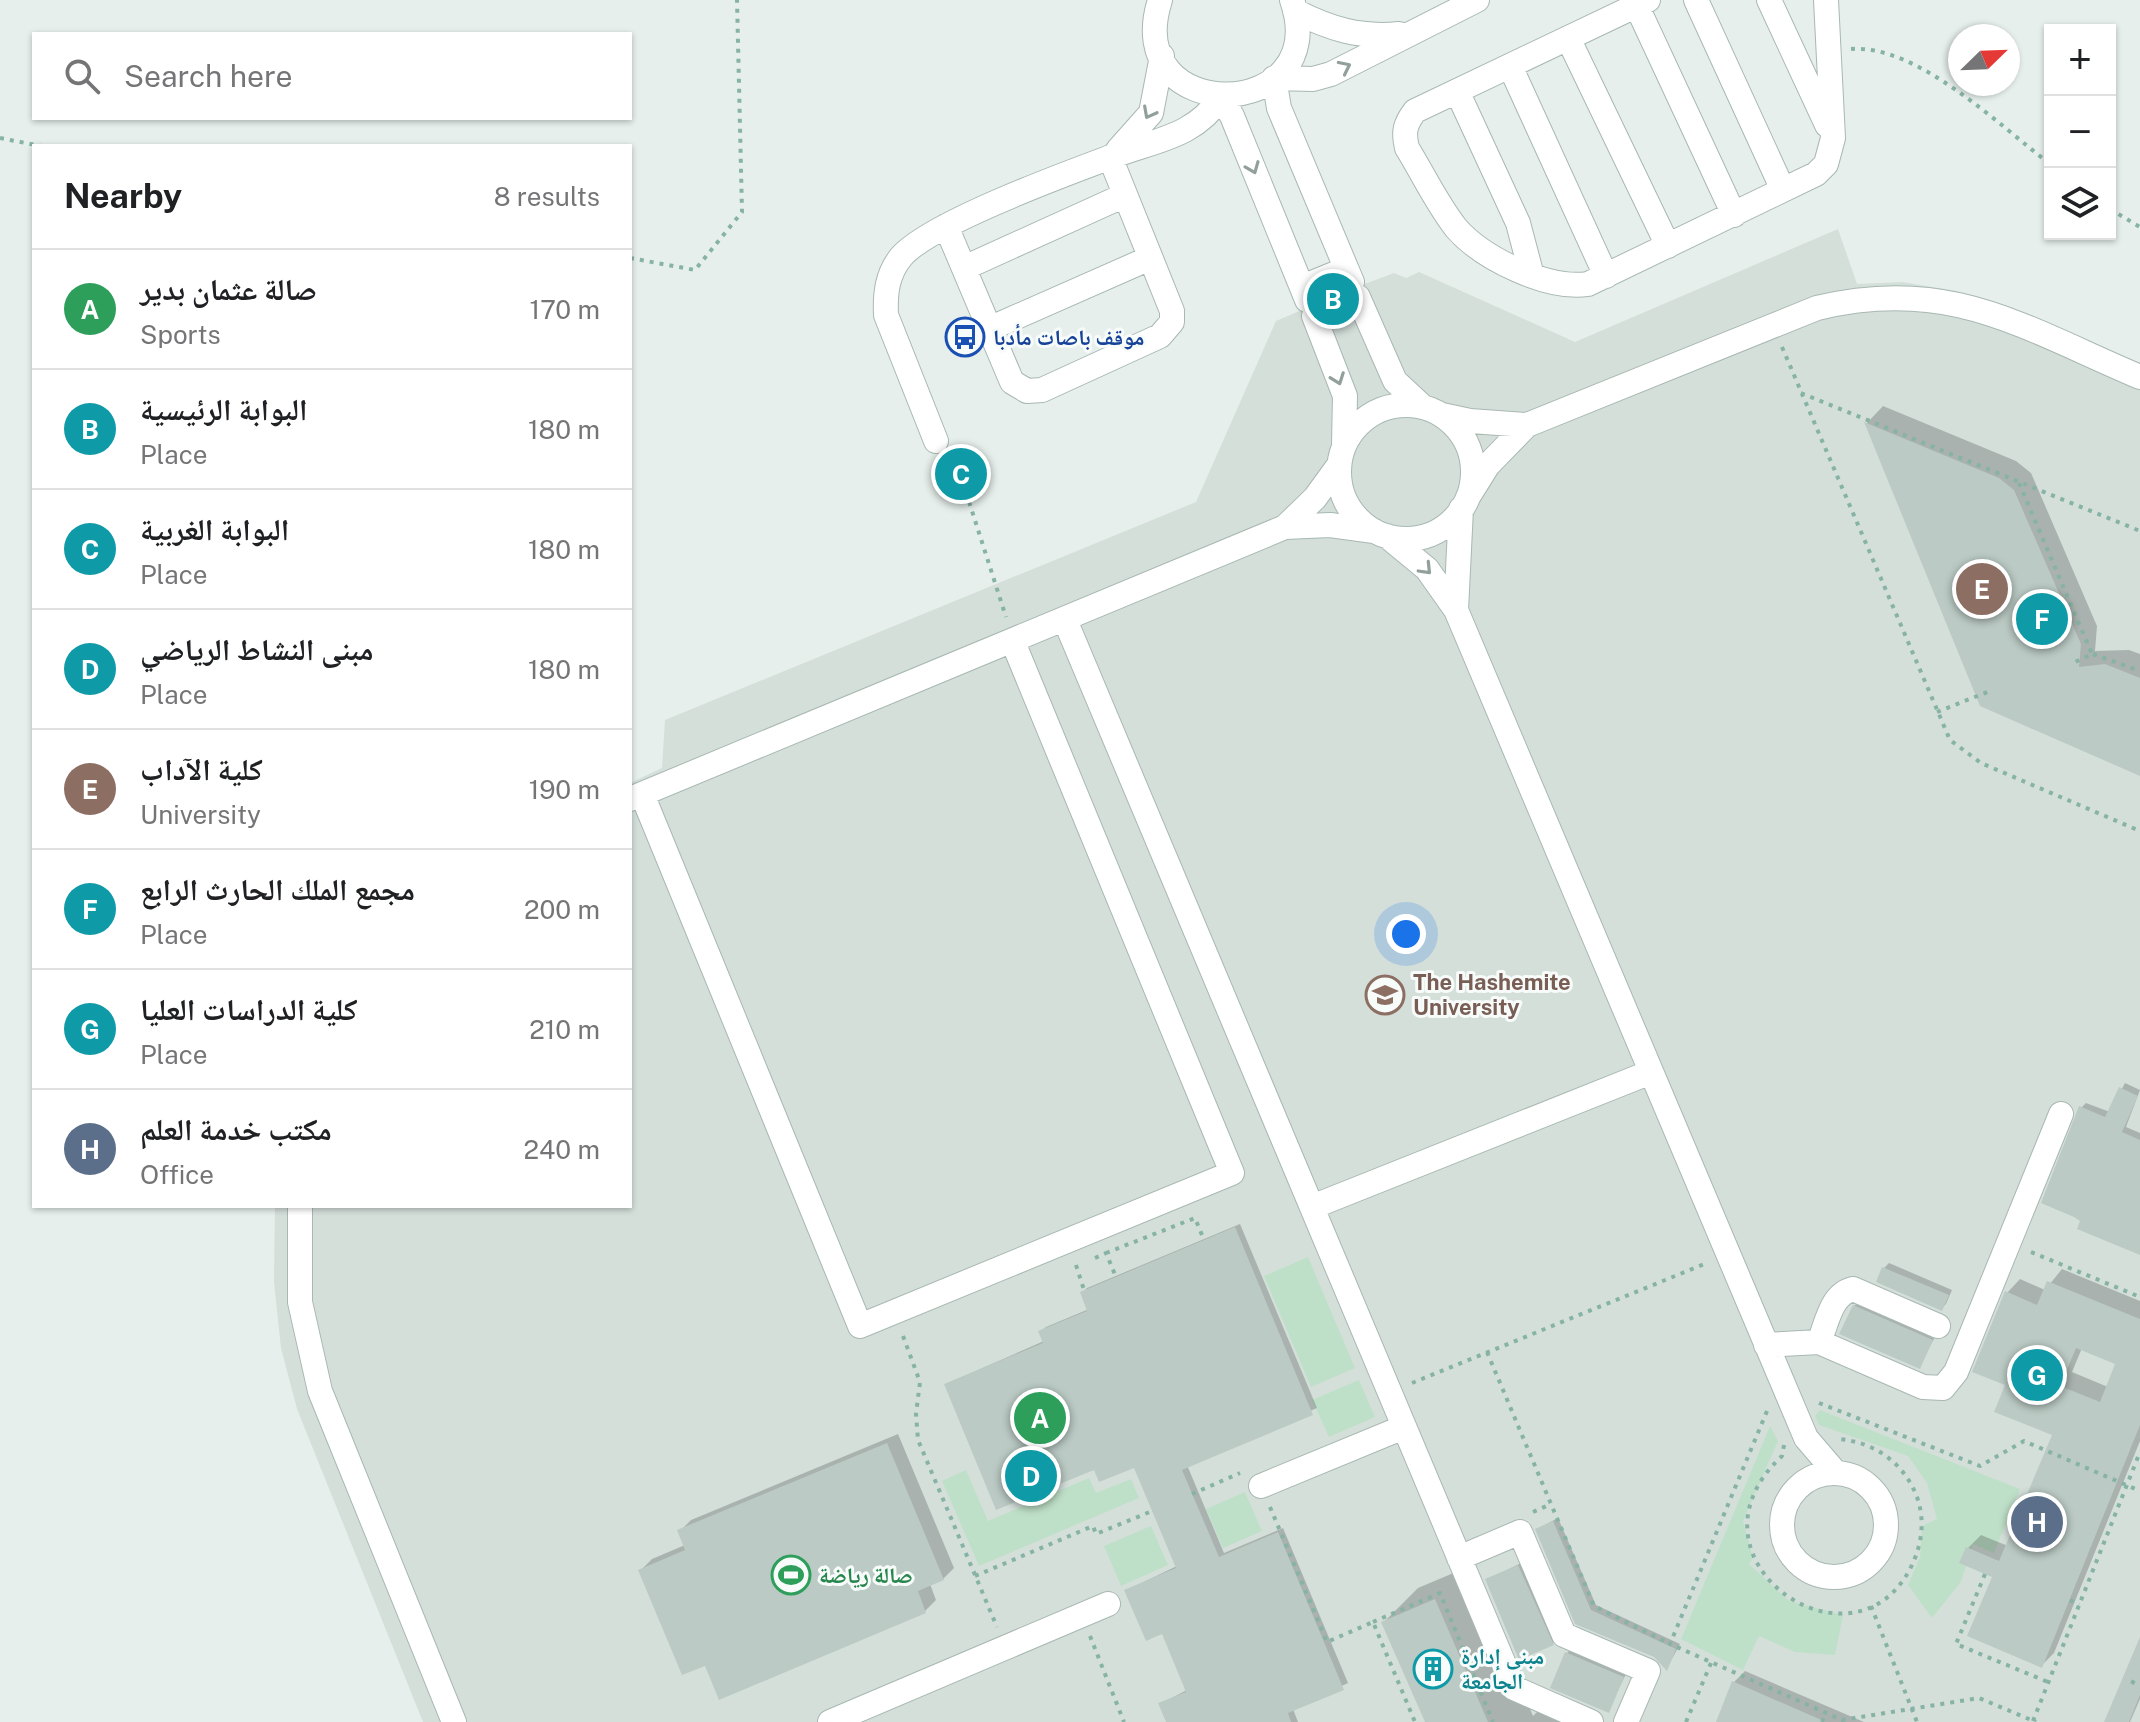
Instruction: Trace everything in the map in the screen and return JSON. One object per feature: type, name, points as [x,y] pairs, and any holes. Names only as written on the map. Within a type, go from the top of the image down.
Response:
[{"type":"street","points":[[1160,0],[1155,30],[1162,56],[1186,84],[1221,97],[1255,91],[1274,78],[1294,47],[1294,5]]},
{"type":"street","points":[[1274,78],[1313,79],[1331,74],[1477,0]]},
{"type":"street","points":[[1696,0],[1783,190]]},
{"type":"street","points":[[1769,0],[1833,138]]},
{"type":"street","points":[[1734,215],[1640,2],[1415,111],[1407,121],[1404,135],[1407,148],[1447,215],[1467,239],[1550,284],[1569,287],[1588,284],[1734,215],[1816,174],[1826,164],[1833,138],[1826,0]]},
{"type":"street","points":[[1294,5],[1322,25],[1351,33],[1380,36],[1410,33]]},
{"type":"street","points":[[1568,38],[1668,246]]},
{"type":"street","points":[[1110,157],[1136,134],[1151,113],[1162,56]]},
{"type":"street","points":[[1510,66],[1606,276]]},
{"type":"street","points":[[1274,78],[1279,108],[1395,381],[1451,422],[1467,444],[1472,470],[1456,556],[1456,610]]},
{"type":"street","points":[[1457,91],[1518,223],[1532,276]]},
{"type":"street","points":[[936,441],[892,334],[886,296],[899,260],[911,246],[946,226],[1110,157],[1188,130],[1206,118],[1221,97]]},
{"type":"street","points":[[1221,97],[1232,116],[1345,396],[1341,455],[1347,503],[1427,569],[1456,610],[1766,1345],[1795,1439],[1802,1484]]},
{"type":"street","points":[[946,226],[1012,382],[1027,391],[1042,390],[1160,336],[1169,328],[1172,311],[1110,157]]},
{"type":"street","points":[[964,268],[1125,195]]},
{"type":"street","points":[[989,329],[1150,258]]},
{"type":"street","points":[[1308,301],[1352,283]]},
{"type":"street","points":[[1013,642],[1232,1173],[860,1326],[636,796],[1285,527],[1330,525],[1415,538],[1429,535],[1441,529],[1464,503],[1488,465],[1527,425],[1817,308],[1858,298],[1899,295],[1941,299],[1981,309],[2140,377]]},
{"type":"street","points":[[1285,527],[1315,498],[1370,414],[1396,405],[1431,410],[1470,421],[1527,425]]},
{"type":"street","points":[[1065,620],[1514,1688],[1591,1722]]},
{"type":"street","points":[[1312,1207],[1651,1072]]},
{"type":"street","points":[[1766,1345],[1819,1342],[1923,1387],[1943,1388],[1956,1372],[2061,1114]]},
{"type":"street","points":[[300,1208],[300,1302],[320,1391],[454,1722]]},
{"type":"street","points":[[1819,1342],[1836,1301],[1841,1294],[1853,1289],[1938,1326]]},
{"type":"street","points":[[1261,1486],[1404,1427]]},
{"type":"street","points":[[1795,1439],[1836,1473],[1865,1483],[1883,1507],[1886,1522],[1879,1551],[1857,1572],[1828,1577],[1813,1572],[1790,1553],[1782,1523],[1792,1495],[1802,1484],[1836,1473]]},
{"type":"street","points":[[1459,1558],[1520,1532],[1564,1635],[1648,1671],[1626,1722]]},
{"type":"street","points":[[830,1722],[1108,1604]]},
{"type":"path","points":[[632,258],[695,270],[742,212],[737,0]]},
{"type":"path","points":[[1829,50],[1866,48],[1925,69],[2044,159]]},
{"type":"path","points":[[0,138],[32,144]]},
{"type":"path","points":[[2116,213],[2140,227]]},
{"type":"path","points":[[1773,326],[1950,740],[1970,758],[2140,831]]},
{"type":"path","points":[[1801,393],[2140,531]]},
{"type":"path","points":[[2018,481],[2092,654]]},
{"type":"path","points":[[963,483],[1013,642]]},
{"type":"path","points":[[2071,664],[2092,654],[2140,671]]},
{"type":"path","points":[[1936,713],[1990,691]]},
{"type":"path","points":[[1084,1290],[1075,1266],[1106,1253],[1195,1218],[1204,1240]]},
{"type":"path","points":[[2010,1244],[2140,1297]]},
{"type":"path","points":[[1106,1253],[1116,1277]]},
{"type":"path","points":[[1398,1389],[1728,1255]]},
{"type":"path","points":[[916,1331],[902,1337],[920,1382],[918,1440],[1005,1648]]},
{"type":"path","points":[[1487,1352],[1594,1606],[1711,1663],[1842,1720],[1979,1698],[2035,1721],[2140,1452]]},
{"type":"path","points":[[1811,1400],[1980,1466],[2024,1441],[2140,1491]]},
{"type":"path","points":[[1670,1644],[1769,1406],[1774,1417]]},
{"type":"path","points":[[1795,1439],[1760,1481],[1751,1505],[1748,1530],[1756,1563],[1776,1590],[1805,1608],[1838,1613],[1871,1606],[1898,1586],[1908,1573],[1921,1542],[1920,1508],[1906,1477],[1888,1458],[1865,1444],[1831,1439]]},
{"type":"path","points":[[1192,1494],[1253,1468],[1327,1642],[1440,1593],[1493,1722]]},
{"type":"path","points":[[1522,1517],[1551,1504]]},
{"type":"path","points":[[975,1576],[1093,1526],[1096,1534],[1152,1511]]},
{"type":"path","points":[[1985,1574],[1956,1644],[2048,1682]]},
{"type":"path","points":[[2070,1600],[2079,1605]]},
{"type":"path","points":[[1871,1606],[1917,1722]]},
{"type":"path","points":[[1081,1615],[1124,1722]]},
{"type":"path","points":[[1373,1622],[1415,1722]]},
{"type":"path","points":[[1686,1722],[1711,1663]]},
{"type":"path","points":[[1822,1722],[1826,1713]]},
{"type":"shaded area","name":"The Hashemite University","points":[[1838,229],[1857,284],[1902,282],[1957,291],[2140,366],[2140,1722],[423,1722],[297,1409],[281,1348],[274,1282],[275,1208],[632,1208],[632,782],[662,768],[665,720],[1196,502],[1276,321],[1354,288],[1394,273],[1406,278],[1419,272],[1575,342]]},
{"type":"green space","points":[[1308,1257],[1355,1368],[1311,1387],[1264,1276]]},
{"type":"green space","points":[[1359,1380],[1375,1417],[1329,1437],[1312,1400]]},
{"type":"green space","points":[[1820,1410],[2020,1489],[1994,1553],[1973,1544],[1961,1582],[1932,1618],[1908,1585],[1920,1557],[1922,1526],[1937,1519],[1927,1483],[1908,1456],[1819,1425],[1815,1416]]},
{"type":"green space","points":[[1770,1426],[1778,1441],[1743,1521],[1753,1558],[1749,1564],[1789,1601],[1843,1615],[1835,1655],[1795,1652],[1759,1636],[1743,1670],[1681,1639]]},
{"type":"green space","points":[[966,1470],[988,1521],[1089,1478],[1096,1493],[1131,1479],[1139,1498],[979,1566],[942,1481]]},
{"type":"green space","points":[[1245,1492],[1262,1531],[1223,1548],[1206,1509]]},
{"type":"green space","points":[[1151,1526],[1168,1565],[1121,1586],[1104,1546]]},
{"type":"building","points":[[1864,422],[1999,478],[2014,490],[2081,644],[2079,667],[2105,664],[2140,678],[2140,776],[1980,706]]},
{"type":"building","points":[[2119,1087],[2138,1096],[2122,1132],[2140,1140],[2140,1255],[2077,1229],[2080,1221],[2041,1203],[2079,1106],[2105,1117]]},
{"type":"building","points":[[1235,1227],[1313,1415],[1182,1470],[1219,1557],[1278,1532],[1344,1690],[1288,1713],[1291,1722],[1166,1722],[1158,1703],[1186,1692],[1162,1634],[1146,1641],[1124,1590],[1176,1568],[1134,1468],[1099,1482],[1094,1470],[996,1510],[944,1384],[1043,1343],[1038,1331],[1087,1311],[1080,1292]]},
{"type":"building","points":[[1882,1267],[1949,1295],[1942,1311],[1876,1282]]},
{"type":"building","points":[[2047,1281],[2140,1319],[2140,1425],[2042,1668],[1967,1636],[1992,1577],[1959,1563],[1966,1547],[1999,1561],[2052,1435],[1994,1412],[2005,1385],[1972,1372],[2005,1291],[2037,1305]],"holes":[[[2076,1348],[2115,1364],[2100,1402],[2060,1386]]]},
{"type":"building","points":[[1853,1305],[1933,1340],[1920,1369],[1839,1334]]},
{"type":"building","name":"صالة رياضة","points":[[887,1443],[944,1580],[918,1591],[926,1613],[719,1700],[705,1666],[682,1675],[638,1570],[685,1550],[677,1530]]},
{"type":"building","points":[[1553,1521],[1591,1610],[1676,1649],[1667,1671],[1654,1657],[1575,1624],[1535,1529]]},
{"type":"building","points":[[1518,1565],[1554,1645],[1519,1660],[1485,1579]]},
{"type":"building","name":"مبنى إدارة الجامعة","points":[[1435,1599],[1488,1722],[1425,1722],[1381,1622]]},
{"type":"building","points":[[2140,1637],[2140,1695],[2129,1722],[2104,1722]]},
{"type":"building","points":[[1565,1652],[1624,1677],[1609,1713],[1550,1688]]},
{"type":"building","points":[[1732,1681],[1826,1722],[1716,1722]]},
{"type":"place","name":"البوابة الرئيسية","points":[[1333,299]]},
{"type":"place","name":"موقف باصات مأدبا","points":[[965,337]]},
{"type":"place","name":"البوابة الغربية","points":[[961,474]]},
{"type":"place","name":"كلية الآداب","points":[[1982,589]]},
{"type":"place","name":"مجمع الملك الحارث الرابع","points":[[2042,619]]},
{"type":"place","name":"The Hashemite University","points":[[1385,995]]},
{"type":"place","name":"كلية الدراسات العليا","points":[[2037,1375]]},
{"type":"place","name":"صالة عثمان بدير","points":[[1040,1418]]},
{"type":"place","name":"مبنى النشاط الرياضي","points":[[1031,1476]]},
{"type":"place","name":"مكتب خدمة العلم","points":[[2037,1522]]},
{"type":"place","name":"صالة رياضة","points":[[791,1575]]},
{"type":"place","name":"مبنى إدارة الجامعة","points":[[1433,1669]]}]
